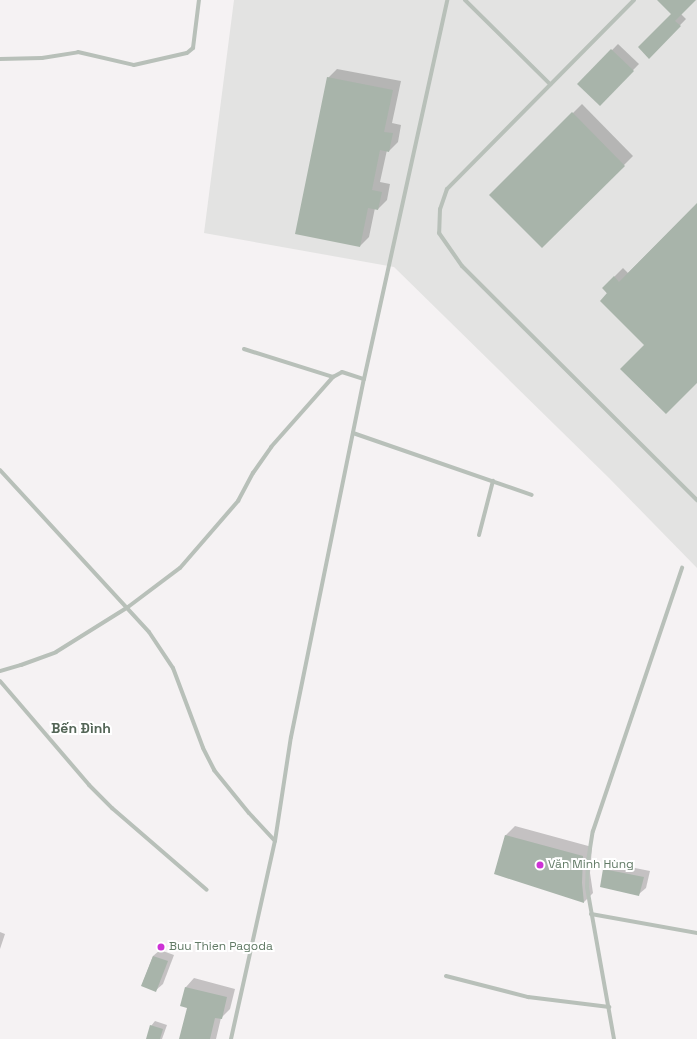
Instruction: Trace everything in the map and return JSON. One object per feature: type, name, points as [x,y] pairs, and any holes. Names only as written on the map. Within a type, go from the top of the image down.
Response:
[{"type":"street","points":[[0,59],[42,58],[78,52],[140,65],[187,53],[192,48],[200,0]]},
{"type":"street","points":[[231,1039],[276,841],[291,737],[364,379],[447,0]]},
{"type":"street","points":[[465,0],[550,84]]},
{"type":"street","points":[[634,0],[447,189],[440,209],[439,233],[462,266],[697,500]]},
{"type":"street","points":[[244,349],[333,377]]},
{"type":"street","points":[[0,671],[21,666],[56,652],[128,607],[180,568],[238,501],[253,473],[271,447],[333,377],[342,372],[364,379]]},
{"type":"street","points":[[353,433],[532,495]]},
{"type":"street","points":[[0,470],[128,607],[149,632],[173,668],[214,770],[249,813],[276,841]]},
{"type":"street","points":[[479,535],[493,481]]},
{"type":"street","points":[[614,1039],[587,887],[588,861],[593,831],[682,568]]},
{"type":"street","points":[[0,681],[102,799],[207,890]]},
{"type":"street","points":[[591,914],[697,933]]},
{"type":"street","points":[[446,976],[528,997],[609,1007]]},
{"type":"shaded area","points":[[234,0],[697,0],[697,568],[609,478],[394,267],[204,233]]},
{"type":"building","points":[[657,0],[696,0],[675,21],[681,26],[649,59],[638,47],[671,14]]},
{"type":"building","points":[[611,49],[634,71],[600,106],[577,84]]},
{"type":"building","points":[[327,77],[393,90],[384,132],[393,133],[389,152],[380,150],[372,190],[382,192],[378,210],[368,208],[360,247],[295,234]]},
{"type":"building","points":[[572,112],[625,166],[542,248],[489,195]]},
{"type":"building","points":[[697,203],[697,383],[666,414],[620,369],[644,345],[600,301],[607,293],[602,288],[614,276],[619,282]]},
{"type":"building","name":"Văn Minh Hùng","points":[[505,835],[583,856],[582,883],[584,903],[494,874]]},
{"type":"building","name":"Văn Minh Hùng","points":[[603,869],[644,877],[639,896],[600,887]]},
{"type":"building","points":[[153,956],[168,961],[156,992],[141,986]]},
{"type":"building","points":[[185,987],[227,997],[222,1019],[215,1018],[210,1039],[179,1039],[187,1008],[180,1006]]},
{"type":"building","points":[[150,1025],[163,1029],[160,1039],[146,1039]]},
{"type":"place","name":"Văn Minh Hùng","points":[[540,865]]},
{"type":"place","name":"Buu Thien Pagoda","points":[[161,947]]},
{"type":"district","name":"Bến Đình","points":[[81,728]]}]
